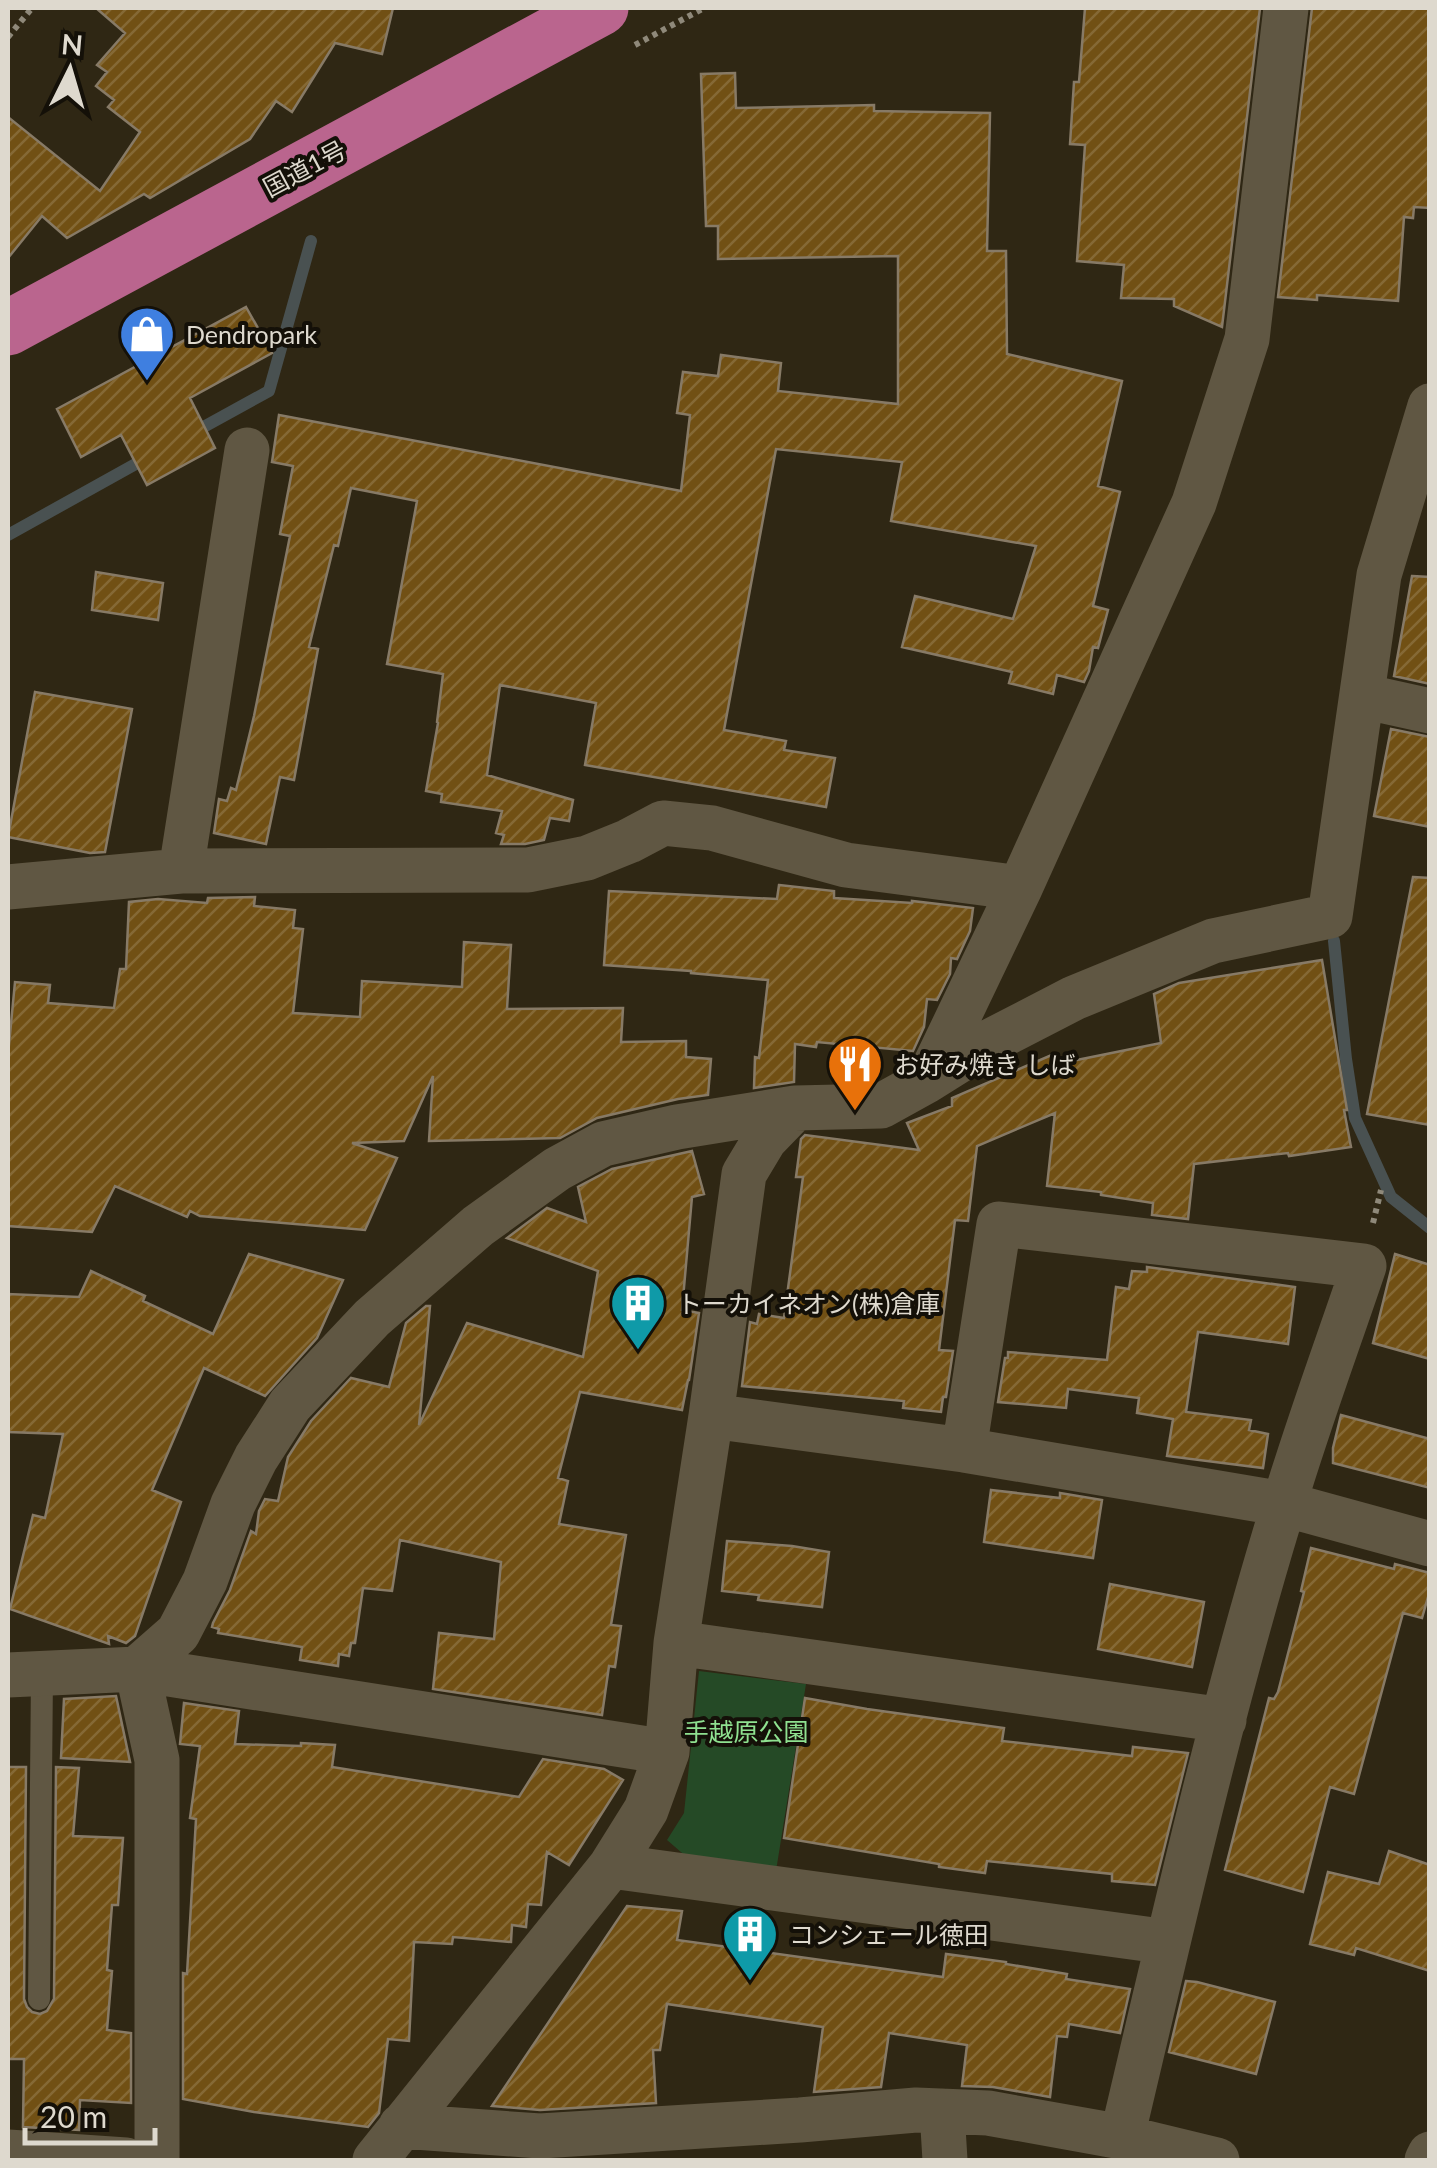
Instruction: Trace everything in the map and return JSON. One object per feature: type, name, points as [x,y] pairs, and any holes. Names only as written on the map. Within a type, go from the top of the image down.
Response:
[{"type":"highway","name":"国道1号","points":[[8,328],[601,8]]},
{"type":"street","points":[[928,1080],[1020,888],[1194,503],[1247,339],[1286,8]]},
{"type":"street","points":[[137,1669],[178,1633],[205,1581],[241,1488],[290,1406],[372,1318],[478,1226],[557,1168],[603,1144],[677,1127],[795,1108],[881,1106],[987,1043],[1074,998],[1213,940],[1330,916],[1379,575],[1430,406]]},
{"type":"street","points":[[181,871],[247,450]]},
{"type":"street","points":[[1362,696],[1430,710]]},
{"type":"street","points":[[8,887],[181,871],[528,870],[588,858],[663,824],[712,828],[846,864],[1020,888]]},
{"type":"street","points":[[388,2143],[611,1866],[646,1810],[667,1752],[676,1643],[712,1416],[744,1174],[765,1139],[795,1108]]},
{"type":"street","points":[[964,1450],[999,1224],[1364,1266],[1284,1504],[1224,1720],[1122,2138]]},
{"type":"street","points":[[712,1416],[964,1450],[1284,1504],[1430,1544]]},
{"type":"street","points":[[676,1643],[1224,1720]]},
{"type":"street","points":[[137,1669],[157,1760],[157,2160]]},
{"type":"street","points":[[25,1675],[137,1669],[667,1752]]},
{"type":"street","points":[[611,1866],[1168,1942]]},
{"type":"street","points":[[388,2143],[540,2136],[738,2142],[916,2110],[988,2113],[1217,2160]]},
{"type":"street","points":[[942,2111],[945,2160]]},
{"type":"street","points":[[8,2152],[126,2160]]},
{"type":"lane","points":[[25,1675],[39,1999]]},
{"type":"path","points":[[8,37],[32,8]]},
{"type":"green space","name":"手越原公園","points":[[699,1671],[806,1684],[776,1871],[689,1859],[667,1840],[684,1813]]},
{"type":"building","points":[[96,8],[393,8],[382,54],[335,43],[292,112],[276,101],[250,139],[150,198],[144,194],[67,238],[42,216],[8,258],[8,117],[100,191],[140,132],[108,107],[114,100],[96,86],[107,72],[97,65],[125,33]]},
{"type":"building","points":[[1085,8],[1260,8],[1222,327],[1174,306],[1174,299],[1121,298],[1124,265],[1077,261],[1085,145],[1070,144]]},
{"type":"building","points":[[1312,8],[1430,8],[1430,208],[1414,207],[1413,218],[1404,217],[1398,301],[1317,295],[1317,300],[1278,297]]},
{"type":"building","points":[[735,73],[736,108],[874,105],[874,111],[990,113],[987,251],[1006,251],[1007,354],[1122,381],[1098,486],[1120,492],[1093,606],[1108,610],[1084,682],[1057,675],[1053,694],[1009,683],[1012,672],[902,647],[915,596],[1013,619],[1036,546],[891,521],[902,462],[776,449],[724,730],[786,741],[784,750],[835,758],[826,807],[585,765],[596,703],[500,685],[487,775],[573,800],[569,821],[550,818],[544,840],[501,844],[504,835],[496,833],[502,811],[441,802],[442,794],[426,791],[443,674],[387,664],[417,501],[351,488],[309,647],[318,649],[294,780],[280,777],[266,844],[214,833],[219,799],[227,801],[231,788],[236,790],[290,536],[280,534],[293,466],[272,462],[279,415],[681,491],[690,415],[677,413],[683,372],[718,376],[721,355],[781,363],[778,391],[898,404],[898,256],[718,259],[718,226],[706,226],[701,74]]},
{"type":"building","points":[[246,307],[272,353],[190,398],[215,448],[147,485],[121,435],[81,457],[57,409]]},
{"type":"building","points":[[96,572],[163,583],[158,620],[92,610]]},
{"type":"building","points":[[1412,576],[1430,577],[1430,684],[1394,676]]},
{"type":"building","points":[[35,692],[132,709],[105,852],[90,853],[8,837]]},
{"type":"building","points":[[1391,729],[1430,737],[1430,827],[1374,816]]},
{"type":"building","points":[[1413,877],[1430,878],[1430,1125],[1367,1114]]},
{"type":"building","points":[[779,885],[834,891],[834,898],[973,908],[970,931],[957,959],[951,958],[950,974],[937,1000],[927,999],[924,1027],[913,1051],[817,1042],[816,1047],[795,1044],[794,1082],[754,1088],[768,980],[604,965],[609,891],[777,899]]},
{"type":"building","points":[[255,897],[254,906],[295,910],[293,928],[303,929],[293,1013],[360,1017],[362,981],[462,987],[464,942],[511,945],[507,1009],[623,1008],[621,1042],[686,1041],[686,1057],[711,1059],[708,1095],[597,1118],[560,1138],[429,1141],[433,1076],[404,1141],[352,1143],[397,1158],[365,1230],[200,1216],[190,1211],[187,1217],[115,1186],[92,1232],[8,1226],[8,1055],[15,982],[50,985],[48,1003],[114,1008],[120,969],[126,969],[129,902],[158,899],[207,903],[208,898]]},
{"type":"building","points":[[1322,960],[1351,1147],[1194,1164],[1188,1219],[1152,1215],[1153,1203],[1047,1186],[1055,1113],[977,1146],[968,1221],[955,1220],[939,1350],[953,1351],[941,1412],[903,1408],[904,1401],[742,1386],[750,1322],[757,1324],[759,1314],[784,1318],[803,1177],[796,1177],[801,1139],[805,1135],[919,1150],[907,1123],[952,1106],[952,1098],[1054,1054],[1057,1064],[1161,1043],[1154,994],[1179,983]]},
{"type":"building","points":[[692,1151],[704,1194],[692,1197],[682,1310],[699,1313],[682,1410],[580,1392],[558,1478],[568,1481],[559,1524],[626,1535],[611,1625],[621,1626],[615,1667],[609,1666],[602,1715],[433,1689],[439,1633],[494,1639],[501,1562],[400,1540],[392,1591],[363,1588],[355,1643],[351,1643],[349,1656],[339,1654],[338,1666],[300,1660],[302,1647],[218,1633],[213,1623],[230,1590],[251,1531],[256,1534],[265,1499],[278,1501],[288,1457],[311,1421],[351,1378],[389,1387],[406,1323],[426,1306],[430,1306],[419,1425],[467,1323],[583,1357],[598,1271],[507,1238],[547,1208],[586,1222],[578,1187],[612,1169]]},
{"type":"building","points":[[249,1254],[343,1280],[317,1338],[265,1396],[204,1368],[152,1490],[181,1502],[135,1636],[126,1643],[108,1636],[109,1644],[10,1609],[33,1515],[45,1518],[63,1434],[8,1432],[8,1294],[79,1297],[91,1271],[213,1334]]},
{"type":"building","points":[[1395,1254],[1430,1265],[1430,1359],[1373,1343]]},
{"type":"building","points":[[1147,1267],[1295,1287],[1288,1344],[1198,1332],[1186,1412],[1251,1420],[1249,1430],[1268,1434],[1263,1468],[1167,1456],[1173,1419],[1137,1413],[1139,1398],[1068,1389],[1066,1408],[998,1402],[1008,1352],[1107,1360],[1116,1287],[1129,1289],[1132,1271],[1147,1272]]},
{"type":"building","points":[[1341,1415],[1430,1439],[1430,1488],[1333,1463]]},
{"type":"building","points":[[991,1490],[1060,1498],[1060,1493],[1102,1500],[1093,1558],[984,1542]]},
{"type":"building","points":[[727,1541],[829,1552],[822,1607],[758,1600],[759,1595],[722,1591]]},
{"type":"building","points":[[1311,1548],[1394,1569],[1395,1564],[1430,1573],[1430,1590],[1422,1618],[1403,1613],[1354,1794],[1330,1787],[1303,1892],[1225,1870],[1269,1698],[1274,1699],[1278,1692],[1304,1592],[1301,1591]]},
{"type":"building","points":[[1110,1584],[1204,1602],[1192,1667],[1098,1649]]},
{"type":"building","points":[[116,1696],[130,1762],[61,1758],[64,1699]]},
{"type":"building","points":[[805,1698],[1004,1728],[1002,1741],[1132,1756],[1133,1747],[1188,1753],[1155,1885],[1112,1881],[1112,1874],[987,1861],[985,1873],[784,1838]]},
{"type":"building","points":[[184,1703],[239,1711],[235,1744],[335,1745],[332,1767],[519,1797],[543,1759],[604,1769],[623,1780],[569,1865],[547,1852],[541,1905],[528,1904],[526,1927],[512,1925],[511,1942],[453,1937],[452,1944],[414,1942],[409,2041],[388,2039],[379,2113],[368,2127],[183,2099],[183,1973],[187,1974],[196,1819],[190,1818],[200,1746],[180,1744]]},
{"type":"building","points":[[8,1767],[26,1767],[24,1999],[32,2012],[47,2011],[54,1999],[56,1767],[79,1768],[73,1836],[123,1838],[118,1905],[112,1905],[107,2030],[131,2033],[131,2103],[80,2100],[79,2130],[23,2127],[24,2059],[8,2059]]},
{"type":"building","points":[[1389,1851],[1430,1865],[1430,1971],[1356,1948],[1354,1955],[1310,1944],[1328,1872],[1379,1884]]},
{"type":"building","points":[[627,1906],[682,1911],[677,1940],[943,1977],[946,1954],[1006,1962],[1067,1974],[1066,1979],[1130,1989],[1120,2033],[1069,2024],[1067,2037],[1057,2036],[1050,2097],[962,2086],[967,2045],[889,2033],[881,2087],[814,2092],[823,2027],[667,2004],[660,2050],[653,2050],[656,2103],[540,2110],[492,2106]]},
{"type":"building","points":[[1186,1981],[1275,2002],[1256,2074],[1169,2052]]},
{"type":"waterway","points":[[189,435],[269,391],[311,241]]},
{"type":"waterway","points":[[8,535],[150,456]]},
{"type":"waterway","points":[[1334,941],[1355,1118],[1391,1197],[1430,1228]]},
{"type":"place","name":"Dendropark","points":[[147,383]]},
{"type":"place","name":"お好み焼き しば","points":[[855,1113]]},
{"type":"place","name":"トーカイネオン(株)倉庫","points":[[638,1352]]},
{"type":"place","name":"コンシェール徳田","points":[[750,1983]]}]
